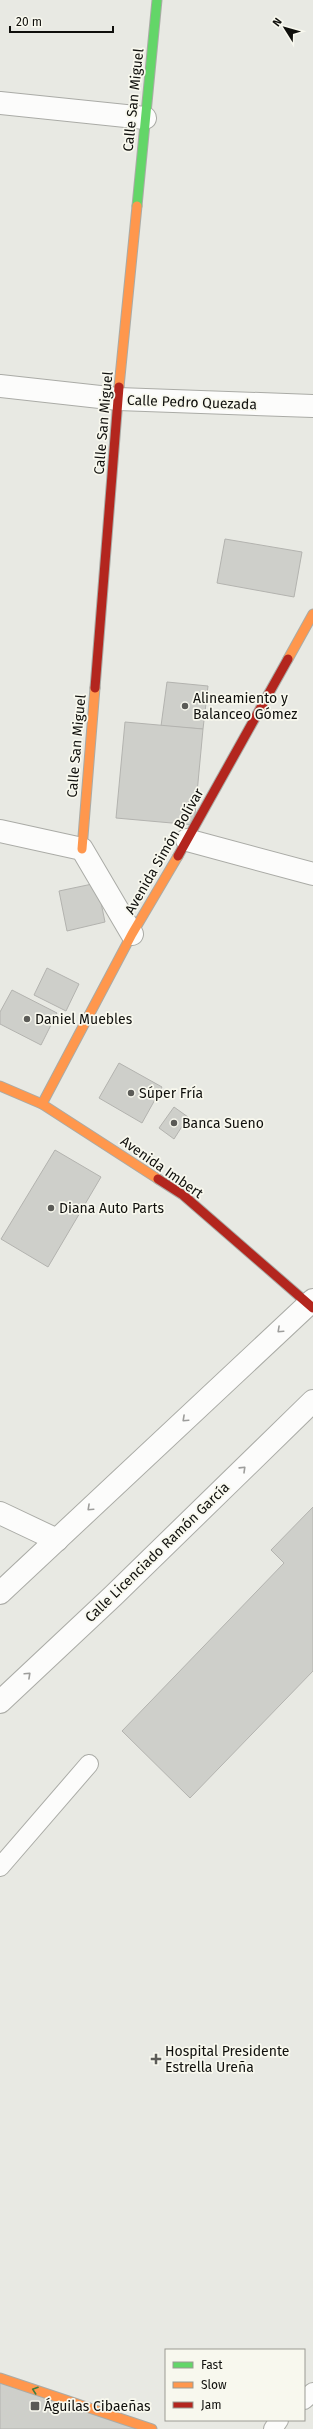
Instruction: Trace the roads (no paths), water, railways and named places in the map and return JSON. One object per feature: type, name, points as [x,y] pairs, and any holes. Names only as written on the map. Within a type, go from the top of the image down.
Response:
[{"type":"street","name":"Calle San Miguel","points":[[82,848],[118,399],[157,0]]},
{"type":"street","points":[[0,103],[145,118]]},
{"type":"street","name":"Calle Pedro Quezada","points":[[0,386],[118,399],[313,406]]},
{"type":"street","name":"Avenida Simón Bolívar","points":[[42,1104],[132,934],[188,840],[313,614]]},
{"type":"street","points":[[0,831],[82,848],[132,934]]},
{"type":"street","points":[[188,840],[313,874]]},
{"type":"street","name":"Avenida Imbert","points":[[0,1086],[42,1104],[183,1195],[312,1304]]},
{"type":"street","points":[[0,1593],[312,1304]]},
{"type":"street","name":"Calle Licenciado Ramón García","points":[[0,1702],[313,1401]]},
{"type":"street","points":[[0,1513],[56,1540]]},
{"type":"street","points":[[0,2378],[152,2429]]},
{"type":"lane","points":[[0,1868],[89,1764]]},
{"type":"lane","points":[[305,2399],[313,2392]]},
{"type":"place","name":"Alineamiento y Balanceo Gómez","points":[[185,706]]},
{"type":"place","name":"Daniel Muebles","points":[[27,1019]]},
{"type":"place","name":"Súper Fría","points":[[131,1093]]},
{"type":"place","name":"Banca Sueno","points":[[174,1123]]},
{"type":"place","name":"Diana Auto Parts","points":[[51,1208]]},
{"type":"place","name":"Hospital Presidente Estrella Ureña","points":[[156,2059]]},
{"type":"place","name":"Águilas Cibaeñas","points":[[35,2406]]}]
